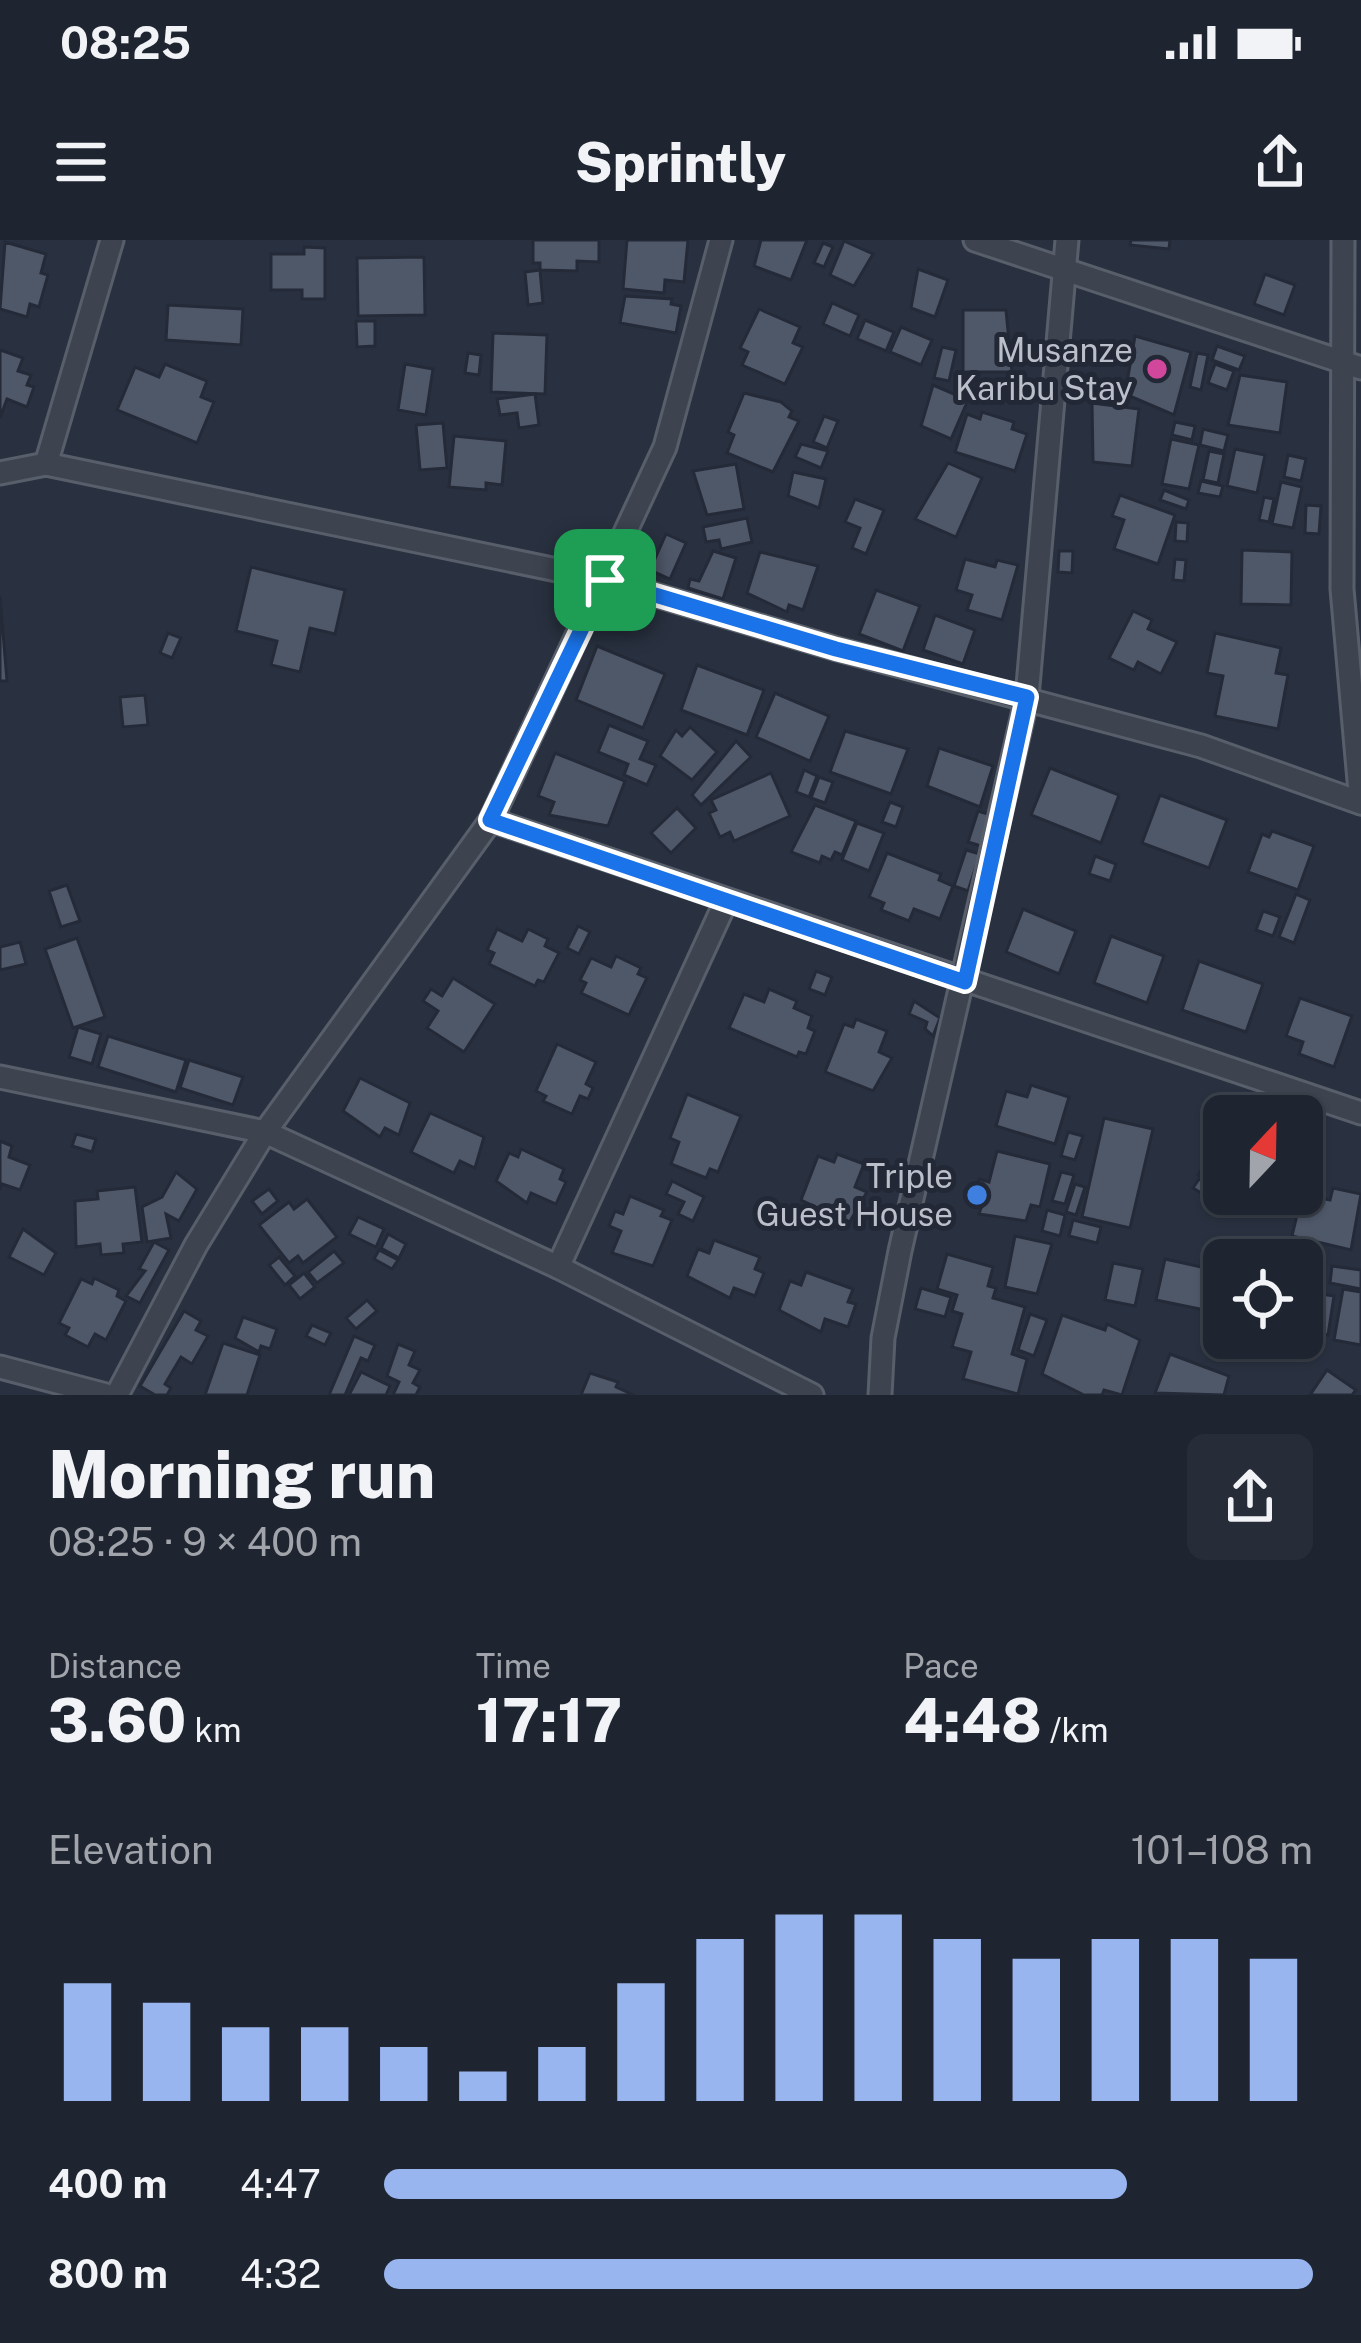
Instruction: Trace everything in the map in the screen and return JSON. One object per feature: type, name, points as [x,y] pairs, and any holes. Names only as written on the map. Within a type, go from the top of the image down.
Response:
[{"type":"street","points":[[46,464],[112,240]]},
{"type":"street","points":[[117,1395],[196,1245],[265,1132],[490,820],[665,447],[721,240]]},
{"type":"street","points":[[974,240],[1350,364]]},
{"type":"street","points":[[880,1395],[883,1338],[900,1251],[1027,697],[1067,240]]},
{"type":"street","points":[[0,473],[46,464],[605,580],[836,649],[1201,746],[1361,803],[1342,590],[1350,364],[1343,240]]},
{"type":"street","points":[[490,820],[1361,1113]]},
{"type":"street","points":[[559,1267],[726,901]]},
{"type":"street","points":[[0,1077],[265,1132],[559,1267],[812,1395]]},
{"type":"street","points":[[0,1367],[106,1395]]},
{"type":"building","points":[[533,240],[599,240],[599,262],[577,261],[577,271],[540,270],[540,263],[533,263]]},
{"type":"building","points":[[627,240],[688,240],[684,282],[665,280],[664,293],[623,289]]},
{"type":"building","points":[[761,240],[807,240],[791,280],[754,266]]},
{"type":"building","points":[[1131,240],[1170,240],[1169,249],[1130,245]]},
{"type":"building","points":[[844,241],[873,254],[854,286],[830,275]]},
{"type":"building","points":[[5,242],[46,254],[41,273],[48,275],[39,307],[30,304],[27,317],[0,309]]},
{"type":"building","points":[[823,243],[833,247],[824,267],[814,263]]},
{"type":"building","points":[[304,247],[325,248],[325,299],[302,299],[302,290],[271,290],[271,254],[304,254]]},
{"type":"building","points":[[424,257],[425,315],[358,316],[357,258]]},
{"type":"building","points":[[918,269],[948,280],[935,317],[911,308]]},
{"type":"building","points":[[540,270],[543,303],[528,305],[525,272]]},
{"type":"building","points":[[1265,274],[1295,285],[1284,315],[1254,304]]},
{"type":"building","points":[[625,296],[672,299],[671,304],[681,306],[676,333],[620,323]]},
{"type":"building","points":[[832,303],[859,315],[850,336],[823,324]]},
{"type":"building","points":[[168,305],[243,309],[241,345],[166,340]]},
{"type":"building","points":[[759,309],[800,327],[793,343],[803,347],[785,384],[742,365],[748,352],[740,348]]},
{"type":"building","points":[[963,310],[1006,310],[1012,372],[963,372]]},
{"type":"building","points":[[865,320],[894,332],[886,351],[857,339]]},
{"type":"building","points":[[356,321],[375,321],[375,346],[357,347]]},
{"type":"building","points":[[901,327],[932,340],[921,365],[890,352]]},
{"type":"building","points":[[493,333],[547,335],[545,394],[491,392]]},
{"type":"building","points":[[1135,336],[1191,352],[1174,415],[1125,394]]},
{"type":"building","points":[[1217,346],[1245,356],[1239,370],[1212,360]]},
{"type":"building","points":[[942,347],[956,350],[949,381],[934,378]]},
{"type":"building","points":[[0,350],[23,358],[18,371],[31,375],[27,385],[34,387],[27,407],[7,399],[0,418]]},
{"type":"building","points":[[468,353],[481,355],[479,375],[465,373]]},
{"type":"building","points":[[1197,353],[1208,355],[1201,390],[1190,387]]},
{"type":"building","points":[[165,364],[207,381],[201,397],[214,402],[197,443],[117,410],[135,367],[159,377]]},
{"type":"building","points":[[405,364],[433,369],[426,415],[398,410]]},
{"type":"building","points":[[1215,364],[1234,371],[1227,390],[1208,383]]},
{"type":"building","points":[[1240,375],[1287,382],[1280,433],[1228,425]]},
{"type":"building","points":[[933,385],[968,400],[951,439],[921,426]]},
{"type":"building","points":[[744,393],[781,402],[792,411],[789,417],[799,421],[773,472],[727,453],[734,435],[728,432]]},
{"type":"building","points":[[535,394],[539,425],[519,428],[517,413],[500,415],[497,399]]},
{"type":"building","points":[[1092,403],[1139,409],[1132,466],[1093,462]]},
{"type":"building","points":[[982,412],[1014,422],[1012,429],[1027,434],[1015,471],[955,452],[967,414],[980,419]]},
{"type":"building","points":[[824,416],[838,421],[827,448],[813,442]]},
{"type":"building","points":[[1175,422],[1195,426],[1192,440],[1172,435]]},
{"type":"building","points":[[443,423],[447,468],[420,470],[416,425]]},
{"type":"building","points":[[1203,429],[1228,435],[1224,451],[1200,445]]},
{"type":"building","points":[[454,436],[506,441],[502,485],[486,483],[486,490],[449,487]]},
{"type":"building","points":[[1171,439],[1199,445],[1189,489],[1162,484]]},
{"type":"building","points":[[801,444],[828,451],[821,468],[795,457]]},
{"type":"building","points":[[1235,449],[1265,455],[1257,493],[1227,486]]},
{"type":"building","points":[[1209,451],[1224,454],[1218,483],[1203,480]]},
{"type":"building","points":[[1288,455],[1306,459],[1301,481],[1284,477]]},
{"type":"building","points":[[948,463],[982,478],[956,537],[915,519]]},
{"type":"building","points":[[736,464],[744,509],[707,515],[693,471]]},
{"type":"building","points":[[793,472],[826,479],[819,508],[788,496]]},
{"type":"building","points":[[1201,481],[1223,486],[1220,497],[1198,493]]},
{"type":"building","points":[[1281,482],[1302,487],[1293,528],[1272,524]]},
{"type":"building","points":[[1164,490],[1189,500],[1186,509],[1160,500]]},
{"type":"building","points":[[1120,495],[1175,515],[1158,564],[1114,549],[1124,520],[1112,516]]},
{"type":"building","points":[[1264,497],[1274,499],[1269,522],[1259,520]]},
{"type":"building","points":[[855,499],[884,510],[866,554],[852,548],[860,528],[845,522]]},
{"type":"building","points":[[1306,505],[1321,506],[1319,534],[1305,533]]},
{"type":"building","points":[[747,518],[752,542],[721,549],[719,540],[706,542],[703,527]]},
{"type":"building","points":[[1176,522],[1188,523],[1187,542],[1175,541]]},
{"type":"building","points":[[666,534],[686,543],[670,579],[650,570]]},
{"type":"building","points":[[1242,550],[1292,552],[1291,605],[1241,604]]},
{"type":"building","points":[[713,551],[736,558],[723,599],[688,588],[690,579],[699,581]]},
{"type":"building","points":[[1059,551],[1073,551],[1072,573],[1058,572]]},
{"type":"building","points":[[760,552],[818,566],[803,610],[789,605],[787,612],[747,593]]},
{"type":"building","points":[[965,559],[995,567],[997,560],[1018,565],[1002,620],[967,610],[972,595],[956,590]]},
{"type":"building","points":[[1175,559],[1186,560],[1184,581],[1173,580]]},
{"type":"building","points":[[251,567],[345,590],[335,634],[310,628],[300,672],[271,665],[277,641],[236,631]]},
{"type":"building","points":[[876,590],[920,606],[903,651],[859,634]]},
{"type":"building","points":[[0,596],[7,681],[0,681]]},
{"type":"building","points":[[1133,611],[1152,620],[1148,629],[1177,642],[1161,674],[1138,662],[1134,670],[1109,658]]},
{"type":"building","points":[[935,615],[975,630],[963,664],[923,650]]},
{"type":"building","points":[[168,633],[181,638],[172,658],[160,653]]},
{"type":"building","points":[[1215,633],[1281,648],[1276,673],[1288,675],[1278,729],[1215,716],[1223,676],[1207,673]]},
{"type":"building","points":[[597,646],[665,674],[643,728],[576,700]]},
{"type":"building","points":[[697,665],[764,690],[747,735],[681,710]]},
{"type":"building","points":[[775,693],[829,716],[810,761],[756,737]]},
{"type":"building","points":[[145,695],[148,725],[123,727],[120,697]]},
{"type":"building","points":[[609,725],[648,741],[640,759],[656,765],[647,785],[624,775],[628,764],[598,752]]},
{"type":"building","points":[[690,727],[717,752],[692,780],[660,756],[676,730],[682,736]]},
{"type":"building","points":[[845,731],[908,749],[891,794],[830,772]]},
{"type":"building","points":[[736,741],[751,757],[701,805],[692,795]]},
{"type":"building","points":[[939,748],[993,766],[980,807],[927,786]]},
{"type":"building","points":[[555,753],[625,781],[608,826],[549,815],[554,802],[538,796]]},
{"type":"building","points":[[1050,768],[1119,795],[1101,843],[1031,815]]},
{"type":"building","points":[[804,770],[817,776],[809,797],[796,792]]},
{"type":"building","points":[[771,773],[790,816],[734,841],[730,832],[720,837],[709,813],[716,810],[711,800]]},
{"type":"building","points":[[819,777],[833,782],[825,803],[811,798]]},
{"type":"building","points":[[1160,795],[1227,820],[1209,868],[1142,843]]},
{"type":"building","points":[[890,802],[903,807],[896,827],[882,822]]},
{"type":"building","points":[[815,805],[856,821],[842,855],[835,852],[831,860],[822,856],[820,863],[791,852]]},
{"type":"building","points":[[677,808],[696,828],[671,853],[651,833]]},
{"type":"building","points":[[978,811],[991,815],[981,846],[968,842]]},
{"type":"building","points":[[857,823],[884,833],[869,871],[842,860]]},
{"type":"building","points":[[1272,831],[1314,846],[1298,890],[1248,872],[1262,834],[1269,837]]},
{"type":"building","points":[[966,850],[980,854],[968,891],[954,886]]},
{"type":"building","points":[[887,853],[941,874],[939,880],[953,886],[940,919],[914,909],[909,921],[881,910],[884,903],[869,897]]},
{"type":"building","points":[[1095,856],[1116,864],[1110,881],[1089,874]]},
{"type":"building","points":[[67,885],[80,921],[61,927],[49,891]]},
{"type":"building","points":[[1296,894],[1310,900],[1294,943],[1279,937]]},
{"type":"building","points":[[1023,909],[1076,931],[1059,974],[1006,952]]},
{"type":"building","points":[[1263,911],[1280,917],[1273,936],[1256,930]]},
{"type":"building","points":[[578,926],[590,932],[579,954],[567,948]]},
{"type":"building","points":[[497,929],[522,941],[528,929],[548,939],[545,946],[559,953],[544,982],[538,980],[535,986],[489,964],[494,953],[487,950]]},
{"type":"building","points":[[1111,936],[1164,956],[1147,1003],[1094,983]]},
{"type":"building","points":[[77,938],[105,1017],[73,1028],[45,949]]},
{"type":"building","points":[[20,942],[26,964],[0,970],[0,947]]},
{"type":"building","points":[[616,956],[641,968],[638,974],[647,978],[629,1015],[581,993],[586,983],[580,980],[591,958],[611,967]]},
{"type":"building","points":[[1199,961],[1263,984],[1246,1032],[1182,1010]]},
{"type":"building","points":[[816,971],[832,977],[825,995],[809,989]]},
{"type":"building","points":[[453,978],[495,1004],[464,1052],[427,1028],[438,1011],[423,1001],[431,989],[442,996]]},
{"type":"building","points":[[769,989],[797,1001],[794,1008],[812,1016],[808,1028],[815,1031],[806,1054],[799,1052],[797,1057],[729,1028],[744,994],[764,1002]]},
{"type":"building","points":[[1300,998],[1352,1016],[1334,1067],[1299,1054],[1303,1042],[1286,1036]]},
{"type":"building","points":[[914,1001],[940,1018],[933,1036],[925,1029],[927,1022],[909,1014]]},
{"type":"building","points":[[856,1019],[887,1031],[879,1052],[892,1058],[873,1091],[825,1072],[844,1024],[853,1027]]},
{"type":"building","points":[[78,1027],[101,1034],[92,1064],[69,1057]]},
{"type":"building","points":[[108,1036],[186,1060],[176,1092],[98,1067]]},
{"type":"building","points":[[557,1044],[596,1062],[586,1084],[593,1088],[588,1099],[580,1096],[572,1114],[543,1101],[546,1096],[536,1091]]},
{"type":"building","points":[[189,1060],[243,1077],[233,1105],[180,1088]]},
{"type":"building","points":[[360,1078],[410,1103],[399,1135],[385,1128],[380,1137],[343,1111]]},
{"type":"building","points":[[1031,1085],[1069,1097],[1055,1144],[996,1126],[1006,1091],[1027,1097]]},
{"type":"building","points":[[687,1094],[741,1116],[718,1172],[710,1169],[706,1178],[671,1164],[679,1142],[670,1138]]},
{"type":"building","points":[[430,1113],[484,1137],[475,1168],[460,1161],[454,1173],[411,1152]]},
{"type":"building","points":[[1104,1118],[1153,1129],[1130,1228],[1082,1217]]},
{"type":"building","points":[[1068,1132],[1083,1136],[1075,1160],[1061,1156]]},
{"type":"building","points":[[76,1134],[96,1139],[92,1152],[72,1146]]},
{"type":"building","points":[[0,1141],[12,1146],[9,1157],[30,1165],[20,1190],[2,1184],[0,1190]]},
{"type":"building","points":[[521,1149],[564,1169],[560,1179],[566,1182],[556,1204],[531,1193],[527,1203],[496,1181],[509,1153],[518,1157]]},
{"type":"building","points":[[997,1151],[1050,1164],[1040,1207],[1031,1205],[1026,1221],[979,1214],[981,1208],[972,1205],[979,1179],[989,1182]]},
{"type":"building","points":[[837,1154],[864,1164],[855,1187],[867,1192],[849,1223],[801,1200],[818,1156],[834,1162]]},
{"type":"building","points":[[176,1172],[197,1189],[179,1221],[166,1214],[171,1238],[147,1242],[142,1207],[162,1197]]},
{"type":"building","points":[[1061,1172],[1074,1175],[1065,1204],[1052,1201]]},
{"type":"building","points":[[672,1181],[704,1197],[693,1221],[678,1214],[684,1202],[666,1194]]},
{"type":"building","points":[[1075,1184],[1085,1187],[1076,1215],[1066,1212]]},
{"type":"building","points":[[135,1187],[142,1242],[123,1244],[124,1253],[101,1255],[100,1244],[76,1247],[75,1201],[98,1199],[97,1191]]},
{"type":"building","points":[[1333,1188],[1361,1194],[1351,1250],[1323,1243],[1323,1239],[1292,1236],[1297,1215],[1323,1215],[1323,1198],[1330,1200]]},
{"type":"building","points":[[269,1189],[278,1201],[262,1214],[252,1201]]},
{"type":"building","points":[[630,1196],[664,1210],[661,1216],[672,1220],[653,1266],[612,1253],[621,1231],[609,1226],[615,1211],[623,1214]]},
{"type":"building","points":[[307,1199],[337,1237],[303,1263],[298,1256],[289,1263],[259,1225],[289,1202],[294,1209]]},
{"type":"building","points":[[1047,1210],[1065,1215],[1060,1236],[1042,1231]]},
{"type":"building","points":[[358,1217],[384,1229],[376,1247],[349,1234]]},
{"type":"building","points":[[1073,1220],[1101,1227],[1097,1243],[1069,1236]]},
{"type":"building","points":[[23,1229],[56,1253],[44,1275],[9,1257]]},
{"type":"building","points":[[388,1234],[406,1244],[399,1258],[381,1248]]},
{"type":"building","points":[[1015,1236],[1052,1244],[1037,1294],[1005,1287]]},
{"type":"building","points":[[714,1240],[760,1257],[755,1269],[764,1273],[755,1296],[734,1288],[730,1298],[687,1276],[698,1249],[709,1253]]},
{"type":"building","points":[[154,1242],[169,1250],[140,1303],[126,1296],[145,1271],[139,1269]]},
{"type":"building","points":[[379,1250],[398,1260],[392,1269],[374,1259]]},
{"type":"building","points":[[334,1251],[344,1263],[317,1283],[308,1272]]},
{"type":"building","points":[[947,1254],[993,1267],[988,1286],[996,1288],[993,1298],[1025,1307],[1012,1354],[1027,1359],[1018,1394],[963,1379],[971,1352],[952,1347],[962,1314],[952,1311],[957,1295],[937,1289]]},
{"type":"building","points":[[279,1257],[295,1276],[285,1285],[269,1265]]},
{"type":"building","points":[[1165,1259],[1203,1267],[1203,1310],[1156,1300]]},
{"type":"building","points":[[1113,1263],[1143,1269],[1135,1306],[1105,1300]]},
{"type":"building","points":[[1332,1266],[1361,1270],[1361,1289],[1330,1283]]},
{"type":"building","points":[[806,1272],[853,1289],[848,1302],[856,1304],[848,1327],[825,1319],[821,1332],[779,1310],[790,1281],[801,1285]]},
{"type":"building","points":[[304,1273],[315,1287],[300,1299],[289,1285]]},
{"type":"building","points":[[94,1278],[119,1290],[117,1296],[126,1301],[106,1340],[95,1334],[88,1347],[65,1335],[69,1328],[59,1323],[81,1279],[92,1284]]},
{"type":"building","points":[[921,1288],[951,1297],[945,1317],[915,1309]]},
{"type":"building","points":[[1343,1289],[1361,1292],[1361,1345],[1334,1340]]},
{"type":"building","points":[[1323,1294],[1334,1296],[1328,1335],[1323,1334]]},
{"type":"building","points":[[367,1300],[377,1311],[356,1329],[346,1318]]},
{"type":"building","points":[[184,1311],[201,1321],[196,1330],[208,1336],[192,1364],[181,1357],[165,1384],[171,1388],[167,1395],[155,1395],[140,1386]]},
{"type":"building","points":[[1030,1314],[1047,1320],[1034,1356],[1018,1350]]},
{"type":"building","points":[[1062,1315],[1105,1330],[1107,1324],[1140,1340],[1122,1395],[1104,1390],[1102,1395],[1084,1395],[1042,1374]]},
{"type":"building","points":[[243,1317],[277,1329],[270,1349],[261,1346],[259,1352],[235,1338]]},
{"type":"building","points":[[312,1325],[331,1333],[325,1345],[306,1336]]},
{"type":"building","points":[[354,1336],[375,1345],[368,1361],[361,1358],[345,1395],[329,1395]]},
{"type":"building","points":[[223,1343],[260,1355],[247,1395],[205,1395]]},
{"type":"building","points":[[398,1344],[415,1351],[409,1365],[420,1370],[413,1383],[420,1387],[416,1395],[393,1395],[399,1382],[387,1376]]},
{"type":"building","points":[[1170,1354],[1229,1376],[1224,1395],[1155,1393]]},
{"type":"building","points":[[1327,1370],[1356,1390],[1352,1395],[1310,1395]]},
{"type":"building","points":[[361,1372],[390,1386],[386,1395],[349,1395]]},
{"type":"building","points":[[590,1373],[618,1382],[616,1387],[634,1395],[581,1395]]},
{"type":"place","name":"Musanze Karibu Stay","points":[[1157,369]]},
{"type":"place","name":"Triple Guest House","points":[[977,1195]]},
{"type":"route","points":[[605,580],[836,649],[1027,697],[965,982],[490,820],[605,580]]}]
